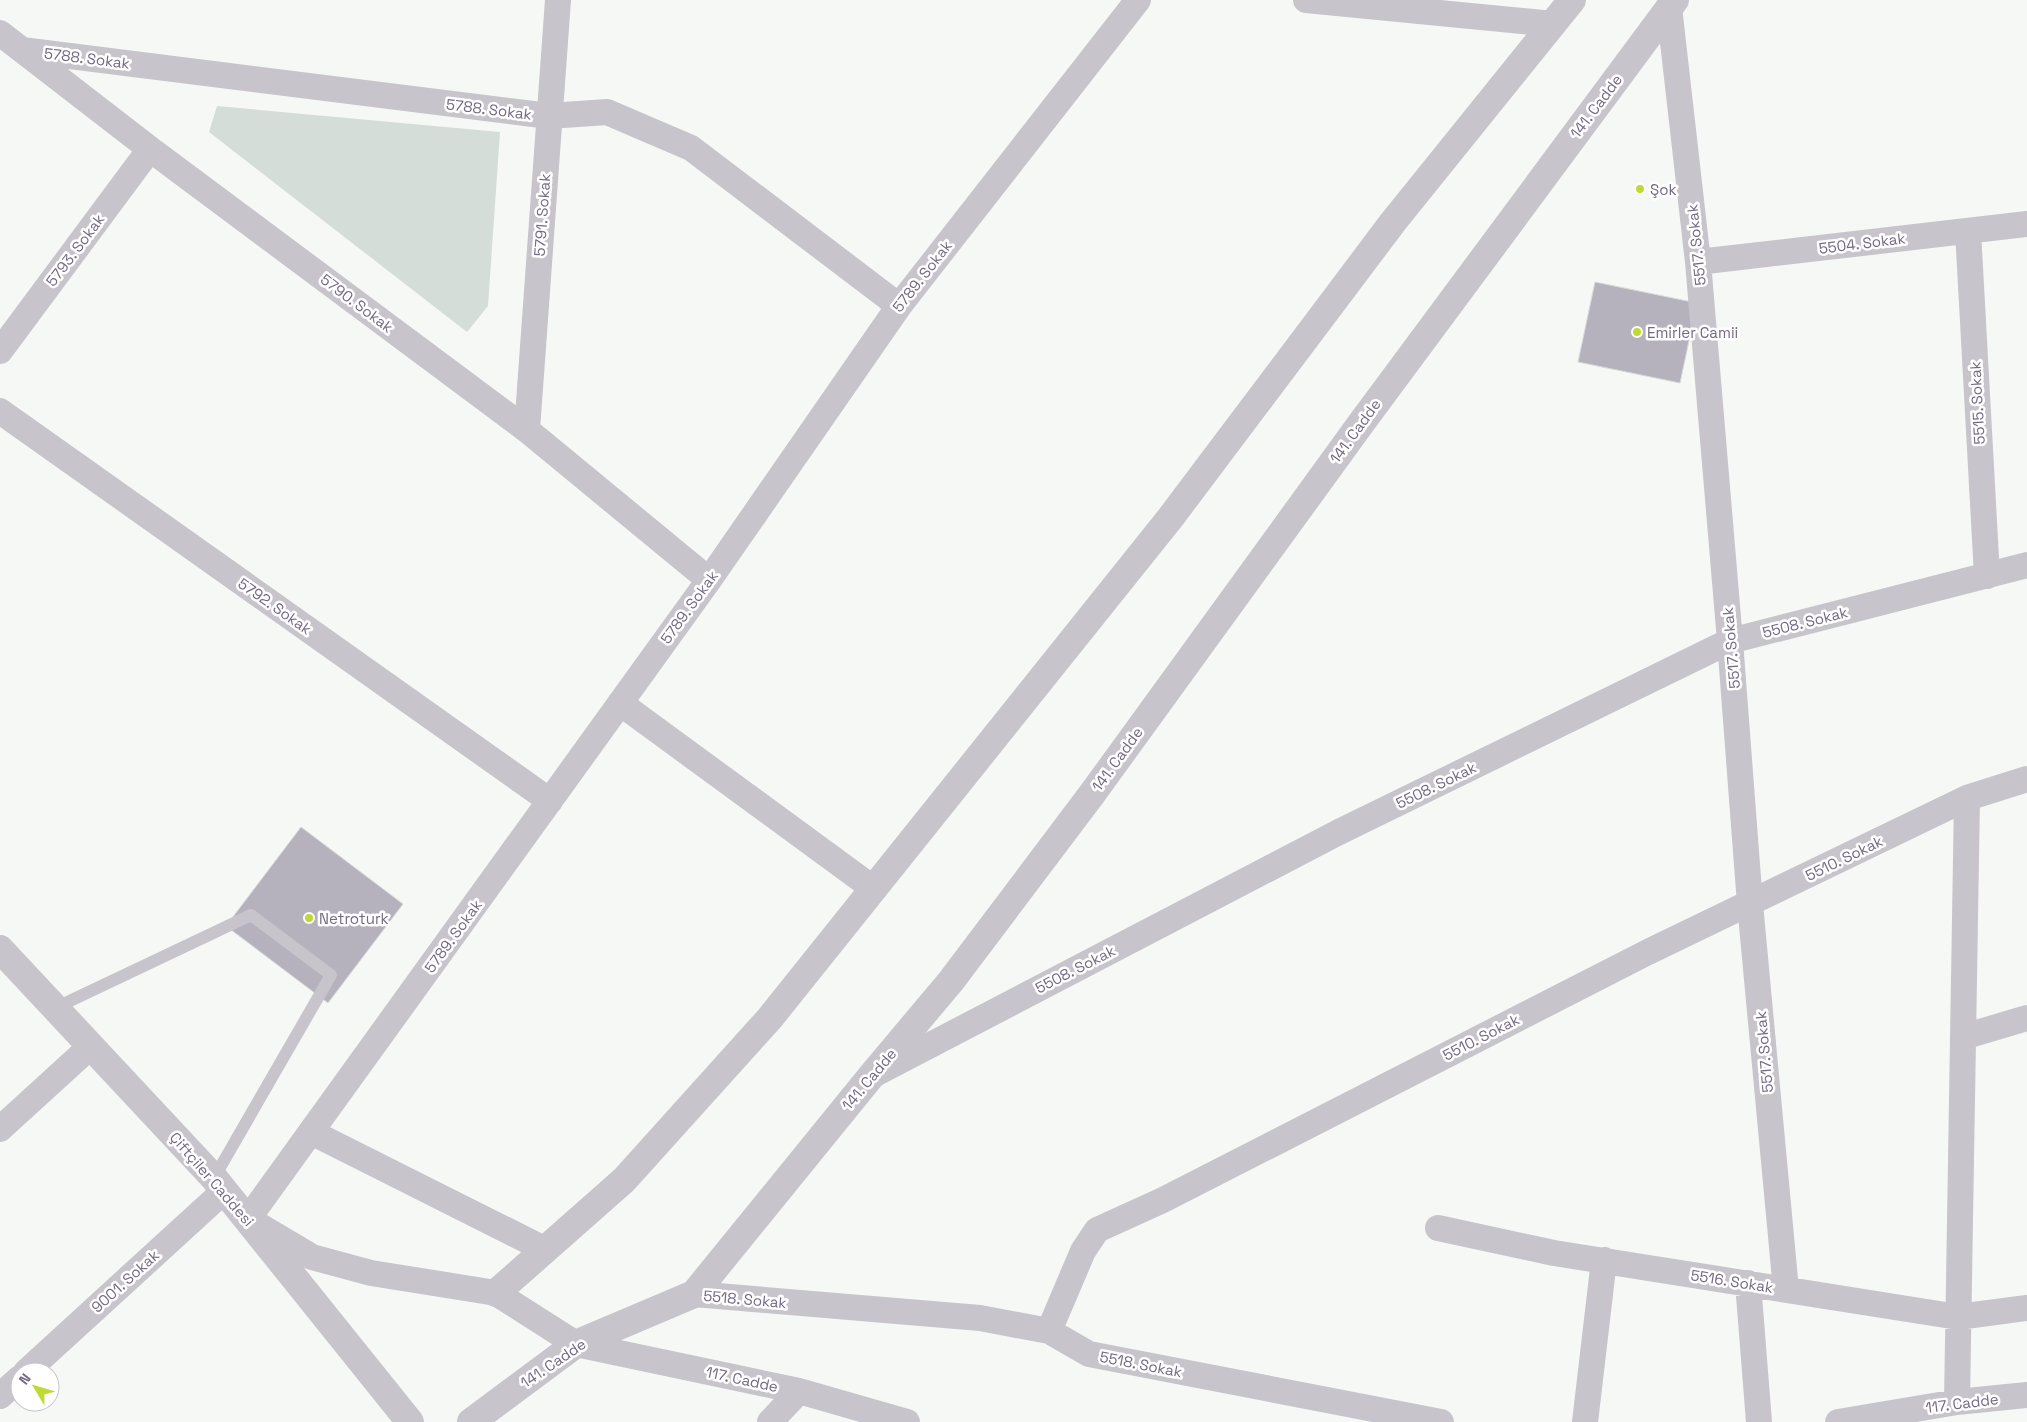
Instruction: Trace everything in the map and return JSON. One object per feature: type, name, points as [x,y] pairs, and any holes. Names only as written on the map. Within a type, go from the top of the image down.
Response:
[{"type":"street","name":"5791. Sokak","points":[[527,430],[558,0]]},
{"type":"street","name":"5789. Sokak","points":[[248,1219],[709,580],[899,306],[1138,0]]},
{"type":"street","points":[[1306,0],[1440,7],[1553,24]]},
{"type":"street","points":[[496,1293],[624,1180],[770,1018],[1171,517],[1393,222],[1572,0]]},
{"type":"street","name":"5517. Sokak","points":[[1672,4],[1698,262],[1750,904],[1786,1290]]},
{"type":"street","name":"141. Cadde","points":[[471,1422],[576,1344],[694,1294],[872,1075],[952,981],[1092,794],[1362,422],[1672,4]]},
{"type":"street","name":"5790. Sokak","points":[[0,33],[150,149],[527,430],[709,580]]},
{"type":"street","name":"5788. Sokak","points":[[22,50],[549,116],[607,112],[691,148],[899,306]]},
{"type":"street","name":"5793. Sokak","points":[[0,351],[150,149]]},
{"type":"street","name":"5504. Sokak","points":[[1698,262],[2027,224]]},
{"type":"street","name":"5515. Sokak","points":[[1968,231],[1987,576]]},
{"type":"street","name":"5792. Sokak","points":[[0,411],[550,802]]},
{"type":"street","name":"5508. Sokak","points":[[872,1075],[1339,832],[1730,641],[2027,565]]},
{"type":"street","points":[[620,703],[874,889]]},
{"type":"street","name":"5510. Sokak","points":[[1049,1331],[1082,1251],[1097,1230],[1163,1200],[1648,952],[1967,798],[2027,779]]},
{"type":"street","points":[[1957,1402],[1967,798]]},
{"type":"street","name":"Çiftçiler Caddesi","points":[[0,949],[219,1184],[407,1421]]},
{"type":"street","points":[[1963,1037],[2027,1018]]},
{"type":"street","points":[[0,1129],[91,1046]]},
{"type":"street","points":[[311,1132],[546,1250]]},
{"type":"street","name":"9001. Sokak","points":[[36,1362],[219,1184]]},
{"type":"street","points":[[248,1219],[312,1257],[371,1273],[496,1293],[576,1344]]},
{"type":"street","name":"5516. Sokak","points":[[1438,1228],[1554,1253],[1958,1317],[2027,1308]]},
{"type":"street","points":[[1585,1422],[1604,1260]]},
{"type":"street","points":[[1748,1283],[1758,1422]]},
{"type":"street","name":"5518. Sokak","points":[[694,1294],[980,1318],[1049,1331],[1089,1354],[1441,1422]]},
{"type":"street","name":"117. Cadde","points":[[576,1344],[799,1391],[907,1422]]},
{"type":"street","points":[[0,1396],[10,1387]]},
{"type":"street","points":[[770,1422],[799,1391]]},
{"type":"street","name":"117. Cadde","points":[[1838,1422],[1957,1402],[2027,1395]]},
{"type":"lane","points":[[55,1008],[251,915],[331,975],[219,1184]]},
{"type":"shaded area","points":[[217,106],[500,132],[488,306],[467,332],[209,132]]},
{"type":"building","name":"Emirler Camii","points":[[1595,282],[1697,303],[1680,383],[1578,362]]},
{"type":"building","points":[[301,827],[403,904],[328,1003],[226,926]]},
{"type":"place","name":"Şok","points":[[1640,189]]},
{"type":"place","name":"Emirler Camii","points":[[1637,332]]},
{"type":"place","name":"Netroturk","points":[[309,918]]}]
